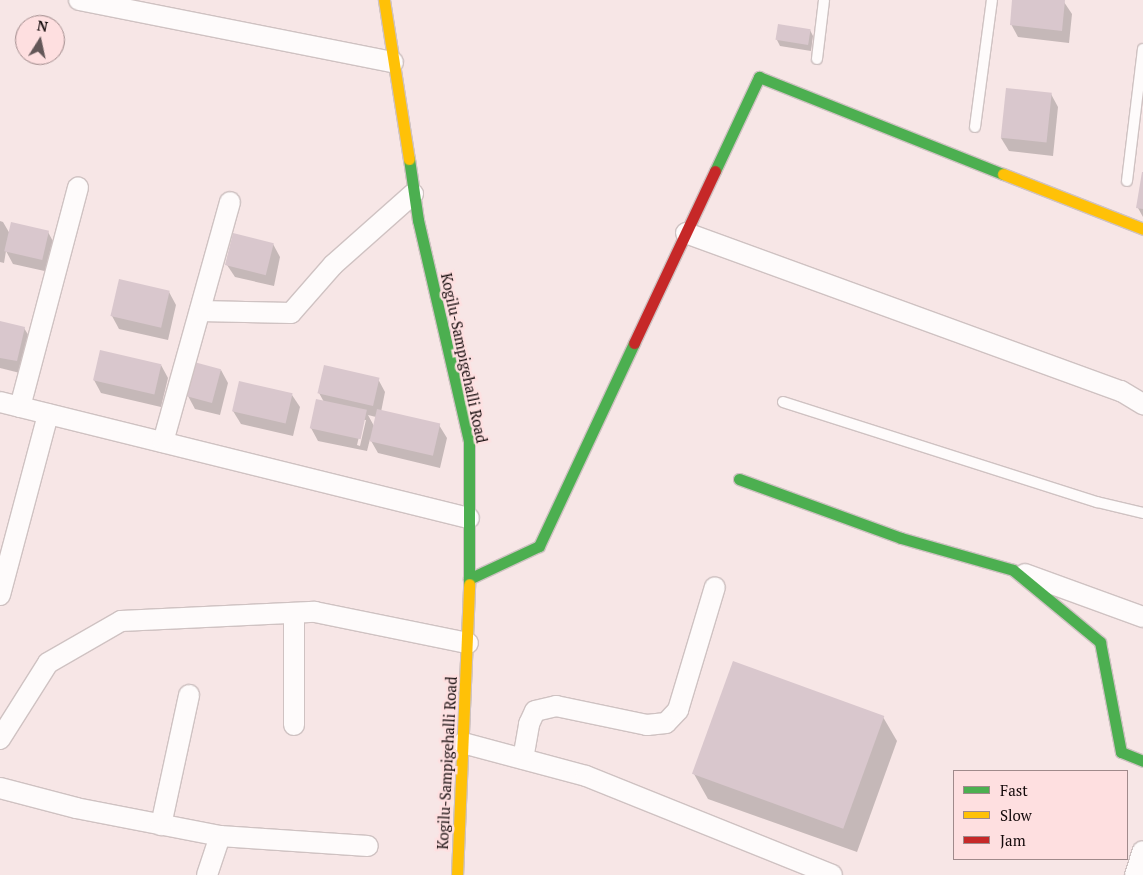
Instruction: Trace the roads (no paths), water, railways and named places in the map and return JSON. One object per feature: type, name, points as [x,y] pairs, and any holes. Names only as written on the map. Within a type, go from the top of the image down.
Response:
[{"type":"street","points":[[79,0],[393,62]]},
{"type":"street","name":"Kogilu-Sampigehalli Road","points":[[384,0],[420,230],[469,441],[468,643],[457,875]]},
{"type":"street","points":[[469,579],[539,546],[759,77],[1143,228]]},
{"type":"street","points":[[20,407],[78,188]]},
{"type":"street","points":[[200,311],[291,313],[333,265],[414,194]]},
{"type":"street","points":[[164,442],[230,202]]},
{"type":"street","points":[[686,233],[1121,391],[1143,404]]},
{"type":"street","points":[[0,402],[469,518]]},
{"type":"street","points":[[0,595],[48,414]]},
{"type":"street","points":[[739,479],[901,538],[1013,570],[1143,617]]},
{"type":"street","points":[[1013,570],[1100,642],[1121,752],[1143,761]]},
{"type":"street","points":[[523,759],[528,724],[535,711],[556,706],[647,725],[666,723],[678,710],[715,587]]},
{"type":"street","points":[[0,739],[48,663],[121,621],[315,612],[468,643]]},
{"type":"street","points":[[294,613],[294,725]]},
{"type":"street","points":[[161,825],[188,695]]},
{"type":"street","points":[[463,743],[586,776],[832,875]]},
{"type":"street","points":[[0,788],[76,808],[220,836],[368,846]]},
{"type":"street","points":[[207,875],[220,836]]},
{"type":"street","points":[[1135,875],[1143,851]]},
{"type":"lane","points":[[816,59],[824,0]]},
{"type":"lane","points":[[975,128],[992,0]]},
{"type":"lane","points":[[1127,181],[1143,49]]},
{"type":"lane","points":[[783,402],[1097,502],[1143,513]]}]
